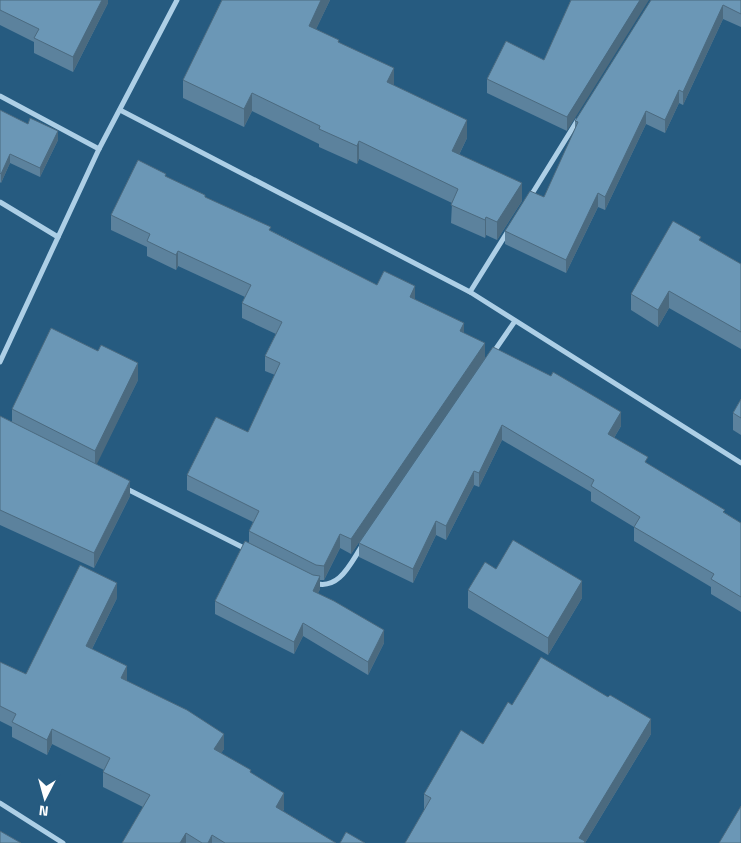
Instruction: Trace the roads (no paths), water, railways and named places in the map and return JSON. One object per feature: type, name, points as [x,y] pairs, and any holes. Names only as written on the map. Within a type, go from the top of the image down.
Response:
[{"type":"street","points":[[0,362],[99,149],[177,0]]},
{"type":"street","points":[[0,96],[99,149]]},
{"type":"street","points":[[120,110],[470,292],[741,463]]},
{"type":"street","points":[[528,200],[580,117]]},
{"type":"street","points":[[0,202],[58,238]]},
{"type":"street","points":[[470,292],[512,225]]},
{"type":"street","points":[[488,361],[515,321]]},
{"type":"street","points":[[122,487],[254,553]]},
{"type":"street","points":[[306,579],[323,586],[332,584],[343,573],[366,540]]},
{"type":"street","points":[[0,803],[63,843]]}]
